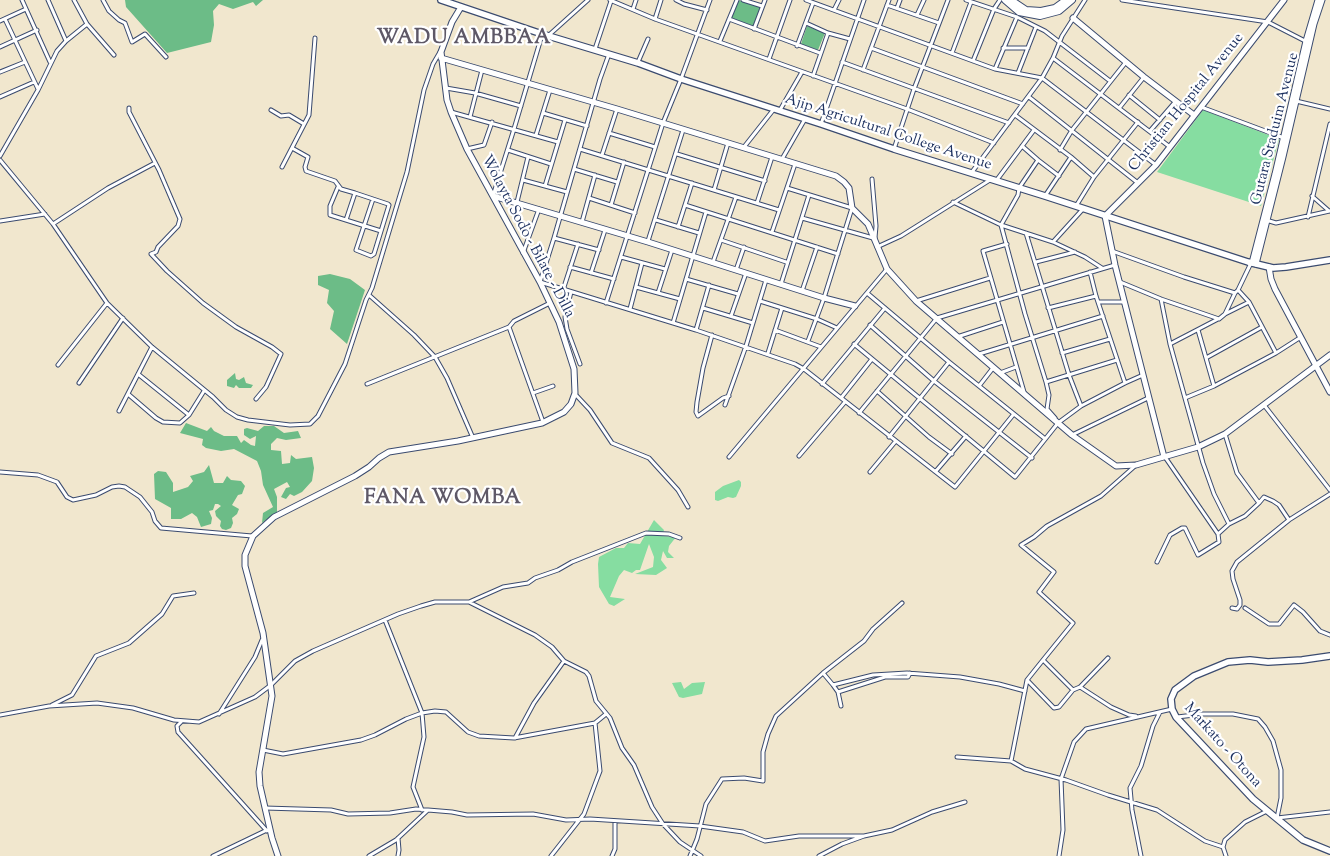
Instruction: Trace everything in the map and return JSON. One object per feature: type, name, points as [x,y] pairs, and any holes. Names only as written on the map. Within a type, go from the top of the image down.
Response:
[{"type":"highway","points":[[1005,0],[1019,12],[1040,16],[1052,14],[1072,0]]},
{"type":"highway","points":[[1011,0],[1019,12]]},
{"type":"highway","points":[[1019,12],[1047,11],[1066,0]]},
{"type":"main road","name":"Ajip Agricultural College Avenue","points":[[441,0],[545,35],[638,63],[894,149],[1269,268],[1286,268],[1330,260]]},
{"type":"main road","points":[[460,7],[464,0]]},
{"type":"main road","name":"Christian Hospital Avenue","points":[[1105,216],[1156,165],[1284,0]]},
{"type":"main road","points":[[1308,42],[1318,0]]},
{"type":"main road","name":"Gutara Staduim Avenue","points":[[1265,220],[1308,42],[1322,0]]},
{"type":"main road","name":"Wolayta Sodo - Bilate - Dilla","points":[[460,7],[452,22],[441,52],[450,112],[467,149],[540,282],[559,322],[571,357],[575,379],[574,393]]},
{"type":"main road","points":[[1073,18],[1144,77],[1194,114]]},
{"type":"main road","points":[[441,58],[594,102],[836,176],[849,188],[852,208],[868,224],[887,269],[916,301],[1072,435],[1110,464],[1121,467],[1136,465],[1198,447],[1225,434],[1330,355]]},
{"type":"main road","points":[[1254,263],[1284,138],[1295,101]]},
{"type":"main road","points":[[493,196],[855,306]]},
{"type":"main road","points":[[1105,216],[1111,251],[1164,457]]},
{"type":"main road","points":[[1269,268],[1274,289],[1330,392]]},
{"type":"main road","points":[[278,856],[268,830],[260,786],[259,772],[272,696],[264,637],[245,566],[245,555],[253,536],[274,517],[355,476],[389,452],[473,438],[543,422],[564,412],[573,400],[574,393]]},
{"type":"main road","name":"Markato - Otona","points":[[1330,656],[1318,659],[1268,662],[1250,660],[1228,662],[1194,676],[1175,690],[1171,699],[1172,709],[1176,718],[1252,799],[1303,840],[1330,851]]},
{"type":"street","points":[[22,0],[50,62]]},
{"type":"street","points":[[48,0],[66,41]]},
{"type":"street","points":[[74,0],[87,24],[114,54]]},
{"type":"street","points":[[103,0],[109,11],[119,20],[126,23],[132,42],[145,34],[166,57]]},
{"type":"street","points":[[493,196],[545,35],[588,0]]},
{"type":"street","points":[[595,50],[611,0],[697,34],[906,109],[994,143]]},
{"type":"street","points":[[633,9],[636,0]]},
{"type":"street","points":[[655,18],[661,0]]},
{"type":"street","points":[[676,0],[707,10]]},
{"type":"street","points":[[606,303],[662,123],[681,79],[710,0]]},
{"type":"street","points":[[720,41],[737,0]]},
{"type":"street","points":[[742,0],[762,6]]},
{"type":"street","points":[[754,29],[765,0]]},
{"type":"street","points":[[769,59],[790,0]]},
{"type":"street","points":[[806,0],[995,69],[1042,78],[1156,165]]},
{"type":"street","points":[[834,10],[839,0]]},
{"type":"street","points":[[821,124],[864,0]]},
{"type":"street","points":[[863,70],[889,0]]},
{"type":"street","points":[[897,8],[900,0]]},
{"type":"street","points":[[918,15],[924,0]]},
{"type":"street","points":[[894,149],[906,109],[948,0]]},
{"type":"street","points":[[966,0],[994,9],[1019,12],[1036,27],[1060,42],[1110,81]]},
{"type":"street","points":[[973,61],[994,9],[1000,0]]},
{"type":"street","points":[[971,173],[1042,78],[1062,36],[1085,0]]},
{"type":"street","points":[[1122,0],[1268,22],[1308,42]]},
{"type":"street","points":[[1157,5],[1159,0]]},
{"type":"street","points":[[797,46],[813,2]]},
{"type":"street","points":[[952,53],[971,2]]},
{"type":"street","points":[[887,4],[940,23]]},
{"type":"street","points":[[0,21],[26,9]]},
{"type":"street","points":[[995,69],[1019,12]]},
{"type":"street","points":[[5,19],[38,90]]},
{"type":"street","points":[[729,19],[820,53]]},
{"type":"street","points":[[806,23],[850,39]]},
{"type":"street","points":[[0,156],[38,90],[57,51],[87,24]]},
{"type":"street","points":[[1018,73],[1036,27]]},
{"type":"street","points":[[0,47],[37,30]]},
{"type":"street","points":[[813,76],[828,32]]},
{"type":"street","points":[[282,167],[310,110],[314,38]]},
{"type":"street","points":[[638,63],[648,39]]},
{"type":"street","points":[[871,48],[1023,104]]},
{"type":"street","points":[[1003,48],[1028,48]]},
{"type":"street","points":[[0,160],[53,224],[106,302],[152,347],[226,410],[240,418],[290,425],[310,424],[318,416],[345,364],[362,311],[375,280],[407,172],[424,90],[433,64],[441,52]]},
{"type":"street","points":[[609,54],[540,282],[746,346],[795,364],[804,369],[895,442],[936,471],[955,488],[1013,415]]},
{"type":"street","points":[[1053,58],[1120,107],[1170,147]]},
{"type":"street","points":[[0,72],[25,62]]},
{"type":"street","points":[[842,62],[1009,123]]},
{"type":"street","points":[[1060,150],[1072,130],[1126,62]]},
{"type":"street","points":[[470,116],[482,70]]},
{"type":"street","points":[[743,148],[777,110],[802,72]]},
{"type":"street","points":[[1120,107],[1144,77]]},
{"type":"street","points":[[0,97],[34,82]]},
{"type":"street","points":[[445,88],[475,93],[521,106]]},
{"type":"street","points":[[536,136],[550,90]]},
{"type":"street","points":[[1130,95],[1160,120]]},
{"type":"street","points":[[1029,97],[1139,184]]},
{"type":"street","points":[[1150,132],[1176,101]]},
{"type":"street","points":[[1295,101],[1330,109]]},
{"type":"street","points":[[1201,107],[1284,138]]},
{"type":"street","points":[[129,108],[129,112],[156,163],[180,217],[180,222],[158,247],[156,252],[151,254],[167,272],[203,303],[236,327],[281,354],[266,387],[256,399]]},
{"type":"street","points":[[602,155],[617,109]]},
{"type":"street","points":[[271,110],[281,116],[289,115],[304,124]]},
{"type":"street","points":[[450,112],[492,122],[558,142]]},
{"type":"street","points":[[543,113],[587,126]]},
{"type":"street","points":[[1015,115],[1071,157],[1094,177]]},
{"type":"street","points":[[781,160],[805,118]]},
{"type":"street","points":[[545,186],[565,120]]},
{"type":"street","points":[[467,149],[484,145],[492,122]]},
{"type":"street","points":[[1076,207],[1094,177],[1138,122]]},
{"type":"street","points":[[1308,217],[1330,124]]},
{"type":"street","points":[[648,242],[683,130]]},
{"type":"street","points":[[802,218],[845,231],[875,243],[902,236],[953,202],[993,180],[1034,130]]},
{"type":"street","points":[[610,132],[655,147]]},
{"type":"street","points":[[714,190],[728,143]]},
{"type":"street","points":[[1022,146],[1058,176]]},
{"type":"street","points":[[292,148],[308,157],[305,167],[306,171],[335,182],[338,187],[354,193],[373,199],[390,205],[374,254],[371,256],[356,250],[373,199]]},
{"type":"street","points":[[580,149],[779,210]]},
{"type":"street","points":[[508,150],[551,164]]},
{"type":"street","points":[[676,154],[765,181]]},
{"type":"street","points":[[517,202],[528,157]]},
{"type":"street","points":[[757,203],[772,157]]},
{"type":"street","points":[[1045,196],[1071,157]]},
{"type":"street","points":[[1038,160],[1019,188],[1018,195],[1001,225],[1046,382],[1048,409],[1058,423]]},
{"type":"street","points":[[611,205],[624,162]]},
{"type":"street","points":[[53,224],[108,188],[156,163]]},
{"type":"street","points":[[772,232],[794,164]]},
{"type":"street","points":[[574,169],[618,182]]},
{"type":"street","points":[[582,222],[595,175]]},
{"type":"street","points":[[872,179],[876,226],[875,243]]},
{"type":"street","points":[[523,180],[567,192]]},
{"type":"street","points":[[678,227],[692,183]]},
{"type":"street","points":[[338,187],[330,206],[329,214],[381,231]]},
{"type":"street","points":[[787,188],[852,208],[824,298],[808,341]]},
{"type":"street","points":[[346,220],[354,193]]},
{"type":"street","points":[[780,284],[809,195]]},
{"type":"street","points":[[713,262],[736,196]]},
{"type":"street","points":[[1312,196],[1330,211]]},
{"type":"street","points":[[588,198],[635,213]]},
{"type":"street","points":[[953,202],[1001,225],[1053,242],[1102,268]]},
{"type":"street","points":[[684,205],[838,254]]},
{"type":"street","points":[[523,254],[539,209]]},
{"type":"street","points":[[1053,242],[1084,209]]},
{"type":"street","points":[[1265,220],[1276,223],[1330,211]]},
{"type":"street","points":[[673,323],[706,212]]},
{"type":"street","points":[[0,221],[45,214]]},
{"type":"street","points":[[656,220],[699,233]]},
{"type":"street","points":[[590,273],[605,229]]},
{"type":"street","points":[[1026,233],[1068,375],[1081,406]]},
{"type":"street","points":[[554,238],[599,250]]},
{"type":"street","points":[[721,240],[786,262]]},
{"type":"street","points":[[563,290],[578,244]]},
{"type":"street","points":[[1006,244],[983,251],[1024,393]]},
{"type":"street","points":[[736,270],[744,248]]},
{"type":"street","points":[[802,291],[817,248]]},
{"type":"street","points":[[658,293],[672,249]]},
{"type":"street","points":[[1111,251],[1234,293]]},
{"type":"street","points":[[1036,262],[1075,252]]},
{"type":"street","points":[[621,257],[665,269]]},
{"type":"street","points":[[1225,314],[1234,293],[1238,290],[1254,263]]},
{"type":"street","points":[[630,309],[642,264]]},
{"type":"street","points":[[859,413],[937,318],[1115,265]]},
{"type":"street","points":[[570,268],[614,279]]},
{"type":"street","points":[[729,458],[762,416],[804,369],[887,269]]},
{"type":"street","points":[[1090,272],[1125,383]]},
{"type":"street","points":[[731,316],[746,273]]},
{"type":"street","points":[[916,301],[990,278]]},
{"type":"street","points":[[686,279],[709,284],[738,294]]},
{"type":"street","points":[[725,405],[767,280]]},
{"type":"street","points":[[1119,282],[1219,319]]},
{"type":"street","points":[[696,330],[709,284]]},
{"type":"street","points":[[636,287],[680,299]]},
{"type":"street","points":[[1238,290],[1249,302],[1276,353]]},
{"type":"street","points":[[571,292],[565,317],[580,364]]},
{"type":"street","points":[[867,293],[1044,439]]},
{"type":"street","points":[[369,295],[435,357],[473,438]]},
{"type":"street","points":[[1048,308],[1096,296]]},
{"type":"street","points":[[1161,299],[1170,344],[1198,447],[1214,494],[1229,524]]},
{"type":"street","points":[[760,301],[817,319],[837,328]]},
{"type":"street","points":[[58,364],[106,302]]},
{"type":"street","points":[[1098,302],[1124,302]]},
{"type":"street","points":[[1170,344],[1249,302]]},
{"type":"street","points":[[368,384],[509,327],[514,321],[550,303]]},
{"type":"street","points":[[703,308],[753,323]]},
{"type":"street","points":[[768,354],[782,308]]},
{"type":"street","points":[[822,384],[885,308]]},
{"type":"street","points":[[978,354],[1103,316]]},
{"type":"street","points":[[79,383],[123,318]]},
{"type":"street","points":[[957,337],[1002,322]]},
{"type":"street","points":[[870,325],[934,380],[1032,458]]},
{"type":"street","points":[[509,327],[543,422]]},
{"type":"street","points":[[1206,358],[1262,328]]},
{"type":"street","points":[[775,330],[821,347]]},
{"type":"street","points":[[1198,330],[1214,386]]},
{"type":"street","points":[[712,336],[705,360],[697,402],[696,412],[698,416],[723,398],[729,396]]},
{"type":"street","points":[[1185,398],[1214,386],[1276,353],[1301,337]]},
{"type":"street","points":[[1062,353],[1110,339]]},
{"type":"street","points":[[854,344],[1015,477],[1058,423],[1081,406],[1125,383],[1143,376]]},
{"type":"street","points":[[119,411],[152,347]]},
{"type":"street","points":[[840,398],[872,359]]},
{"type":"street","points":[[1046,382],[1117,360]]},
{"type":"street","points":[[889,436],[949,362]]},
{"type":"street","points":[[979,386],[994,367]]},
{"type":"street","points":[[1000,373],[1016,367]]},
{"type":"street","points":[[138,374],[189,415]]},
{"type":"street","points":[[533,393],[553,386]]},
{"type":"street","points":[[128,394],[163,422],[180,423],[189,415],[204,391]]},
{"type":"street","points":[[877,391],[952,454]]},
{"type":"street","points":[[574,393],[590,410],[612,443],[649,458],[678,490],[688,507]]},
{"type":"street","points":[[1072,435],[1148,398]]},
{"type":"street","points":[[799,456],[845,402]]},
{"type":"street","points":[[1264,405],[1330,490]]},
{"type":"street","points":[[1225,434],[1237,473],[1259,502]]},
{"type":"street","points":[[936,471],[966,436]]},
{"type":"street","points":[[870,472],[895,442]]},
{"type":"street","points":[[1157,562],[1170,535],[1182,528],[1185,528],[1198,555],[1219,542],[1218,534],[1164,457]]},
{"type":"street","points":[[1011,761],[1027,680],[1073,623],[1039,592],[1054,572],[1021,544],[1034,538],[1047,526],[1101,496],[1136,465]]},
{"type":"street","points":[[0,472],[38,475],[56,482],[67,497],[73,500],[96,495],[112,487],[125,487],[140,497],[152,512],[155,521],[161,528],[253,536]]},
{"type":"street","points":[[1232,608],[1237,609],[1240,605],[1233,579],[1232,571],[1235,566],[1289,520],[1330,494]]},
{"type":"street","points":[[1218,534],[1229,524],[1246,516],[1264,497],[1279,505],[1289,520]]},
{"type":"street","points":[[0,715],[49,706],[105,704],[133,708],[182,721],[199,722],[254,697],[271,684],[294,661],[398,614],[435,602],[469,602],[503,588],[528,583],[535,578],[558,570],[577,560],[646,533],[669,534],[680,538]]},
{"type":"street","points":[[49,706],[72,695],[96,656],[129,643],[162,614],[173,596],[194,594]]},
{"type":"street","points":[[469,602],[535,635],[552,647],[564,661],[586,672],[589,676],[596,701],[610,718],[622,748],[634,765],[652,806],[663,824],[684,846],[701,856]]},
{"type":"street","points":[[690,856],[697,839],[706,804],[722,779],[744,778],[763,780],[763,752],[776,716],[823,673],[864,641],[873,629],[902,603]]},
{"type":"street","points":[[1244,608],[1269,624],[1279,624],[1294,605],[1320,631],[1330,635]]},
{"type":"street","points":[[385,620],[422,713],[424,737],[413,788],[422,810]]},
{"type":"street","points":[[219,714],[264,637]]},
{"type":"street","points":[[1027,680],[1054,708],[1059,707],[1073,690],[1080,687],[1108,658]]},
{"type":"street","points":[[1043,660],[1073,690]]},
{"type":"street","points":[[514,738],[534,703],[564,661]]},
{"type":"street","points":[[823,673],[838,692],[841,706]]},
{"type":"street","points":[[833,685],[874,675],[910,673],[968,679],[1025,691]]},
{"type":"street","points":[[838,692],[884,677],[908,677],[910,673]]},
{"type":"street","points":[[1080,687],[1122,712],[1139,716]]},
{"type":"street","points":[[1059,856],[1063,830],[1061,779],[1074,742],[1086,729],[1172,709]]},
{"type":"street","points":[[262,750],[283,754],[361,740],[406,719],[434,711],[446,712],[468,732],[478,736],[514,738],[595,723],[606,714]]},
{"type":"street","points":[[1142,856],[1130,788],[1141,766],[1153,726],[1160,712]]},
{"type":"street","points":[[1176,718],[1203,714],[1233,714],[1253,718],[1262,723],[1273,741],[1280,770],[1281,798],[1277,818],[1330,812]]},
{"type":"street","points":[[182,721],[177,726],[178,732],[268,830],[213,856]]},
{"type":"street","points":[[551,856],[580,820],[600,771],[595,723]]},
{"type":"street","points":[[956,757],[1011,761],[1025,769],[1157,810],[1205,841],[1223,847]]},
{"type":"street","points":[[819,856],[842,844],[864,836],[892,830],[932,812],[965,802]]},
{"type":"street","points":[[265,808],[331,810],[348,814],[428,810],[467,815],[533,814],[566,820],[615,820],[700,826],[743,832],[765,841],[799,836],[864,836]]},
{"type":"street","points":[[369,856],[398,838],[428,810]]},
{"type":"street","points":[[1226,856],[1223,847],[1225,840],[1245,822],[1267,811]]},
{"type":"street","points":[[612,856],[615,849],[615,820]]},
{"type":"street","points":[[398,838],[398,856]]},
{"type":"street","points":[[555,851],[560,856]]},
{"type":"green space","points":[[125,0],[263,0],[256,6],[253,2],[233,9],[219,4],[213,11],[214,25],[211,42],[167,53],[126,7]]},
{"type":"green space","points":[[738,0],[761,7],[753,26],[731,18]]},
{"type":"green space","points":[[807,26],[825,33],[818,50],[801,44]]},
{"type":"green space","points":[[1203,110],[1279,139],[1261,206],[1157,172]]},
{"type":"green space","points":[[330,274],[350,279],[365,290],[347,344],[330,329],[334,311],[327,303],[329,290],[318,285],[318,276]]},
{"type":"green space","points":[[235,373],[236,379],[239,380],[244,377],[246,383],[253,385],[251,388],[239,388],[236,385],[234,388],[227,386],[227,380]]},
{"type":"green space","points":[[186,423],[207,431],[211,427],[214,431],[224,436],[237,436],[241,443],[244,440],[255,446],[256,436],[250,439],[244,435],[244,429],[258,431],[264,426],[274,426],[284,433],[298,431],[301,438],[286,440],[277,438],[271,444],[271,450],[281,451],[282,464],[290,463],[291,455],[296,459],[312,457],[314,468],[312,481],[302,492],[294,496],[290,494],[286,499],[281,497],[286,488],[290,487],[287,482],[274,489],[277,497],[277,512],[262,523],[263,513],[273,507],[263,485],[257,461],[234,449],[221,451],[206,448],[202,445],[203,439],[180,433]]},
{"type":"green space","points":[[209,465],[214,483],[223,483],[227,476],[231,480],[241,481],[245,486],[242,494],[238,495],[232,505],[239,509],[232,518],[231,528],[226,530],[222,529],[220,526],[221,521],[216,516],[215,511],[221,506],[218,504],[215,504],[213,510],[209,511],[212,518],[211,524],[201,527],[197,517],[192,513],[181,519],[171,519],[171,508],[155,499],[154,474],[158,471],[166,472],[173,483],[173,492],[188,487],[193,481],[190,476],[204,472]]},
{"type":"green space","points":[[739,480],[741,486],[736,497],[715,500],[715,492],[723,486]]},
{"type":"green space","points":[[654,520],[664,530],[662,536],[676,537],[669,546],[668,552],[674,558],[667,558],[663,551],[661,560],[667,568],[656,575],[635,574],[653,567],[654,557],[649,544],[640,570],[632,573],[624,570],[619,576],[610,597],[625,599],[614,606],[609,604],[599,587],[599,557],[616,548],[624,548],[628,543],[640,544]]},
{"type":"green space","points":[[681,682],[684,689],[692,683],[705,682],[702,694],[683,698],[679,697],[672,683]]},
{"type":"district","name":"WADU AMBBAA","points":[[464,40]]},
{"type":"district","name":"FANA WOMBA","points":[[443,500]]}]
